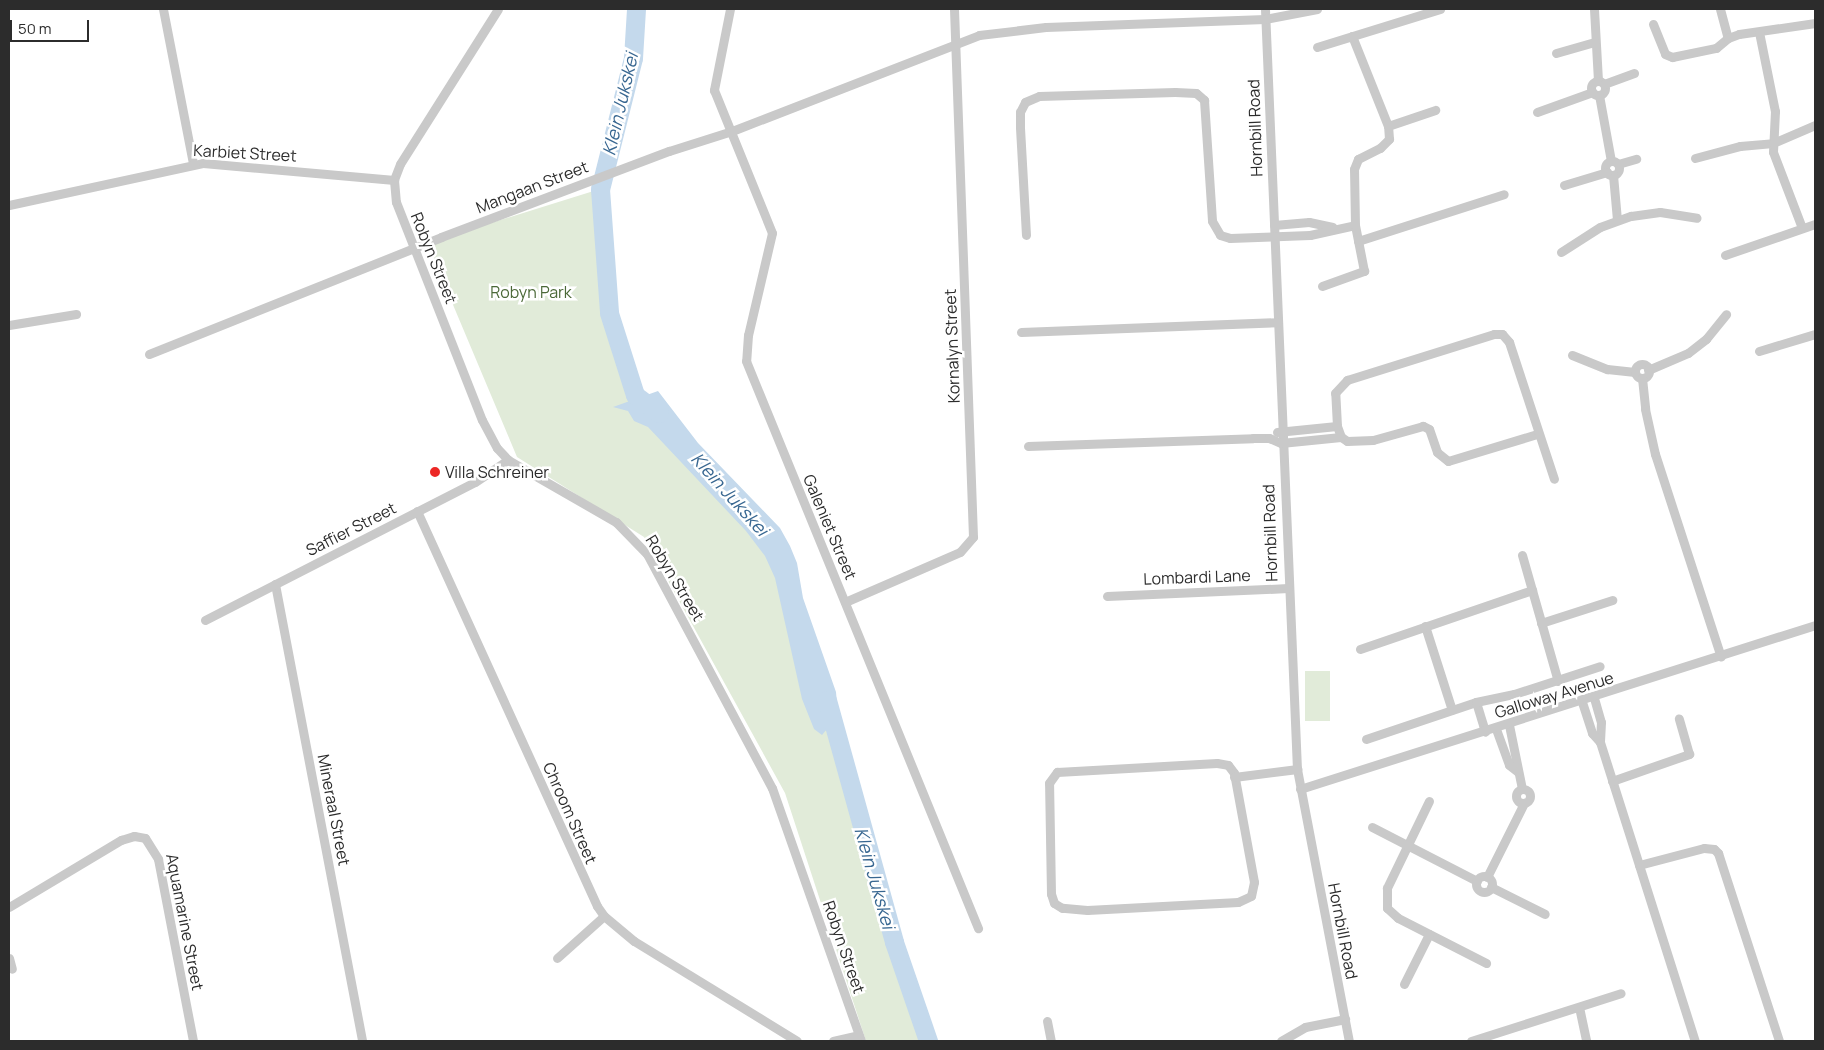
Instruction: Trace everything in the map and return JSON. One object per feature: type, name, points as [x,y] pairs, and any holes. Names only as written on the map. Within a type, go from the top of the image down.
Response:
[{"type":"street","points":[[163,9],[192,164]]},
{"type":"street","points":[[394,180],[400,164],[498,9]]},
{"type":"street","name":"Galeniet Street","points":[[730,9],[714,90],[772,233],[748,335],[746,361],[978,928]]},
{"type":"street","name":"Kornalyn Street","points":[[845,602],[960,552],[973,537],[954,9]]},
{"type":"street","name":"Hornbill Road","points":[[1265,9],[1281,443],[1297,769],[1349,1041]]},
{"type":"street","name":"Mangaan Street","points":[[149,354],[413,248],[669,151],[732,131],[956,42],[989,33],[1046,27],[1265,19],[1317,9]]},
{"type":"street","points":[[1317,46],[1440,9]]},
{"type":"street","points":[[1595,9],[1594,42],[1601,82]]},
{"type":"street","points":[[1720,9],[1728,38]]},
{"type":"street","points":[[1653,24],[1668,56],[1716,48],[1728,38],[1815,23]]},
{"type":"street","points":[[1758,32],[1775,111],[1773,143],[1776,160],[1802,228]]},
{"type":"street","points":[[1322,286],[1364,271],[1355,224],[1355,164],[1386,144],[1389,139],[1388,126],[1352,36]]},
{"type":"street","points":[[1556,53],[1594,42]]},
{"type":"street","points":[[1614,163],[1596,93],[1592,85],[1634,73]]},
{"type":"street","points":[[1026,235],[1020,112],[1025,102],[1039,96],[1192,92],[1201,96],[1206,106],[1214,228],[1230,238],[1274,238],[1310,235],[1332,227],[1355,224]]},
{"type":"street","points":[[1537,112],[1596,93]]},
{"type":"street","points":[[1388,126],[1436,110]]},
{"type":"street","points":[[1695,158],[1740,146],[1773,143],[1815,125]]},
{"type":"street","points":[[1617,220],[1610,174],[1606,166],[1636,159]]},
{"type":"street","name":"Karbiet Street","points":[[9,205],[111,185],[192,164],[255,166],[394,180]]},
{"type":"street","points":[[1564,185],[1610,174]]},
{"type":"street","name":"Robyn Street","points":[[394,180],[394,194],[413,248],[482,420],[497,448],[508,460],[616,522],[647,554],[772,788],[859,1038]]},
{"type":"street","points":[[1358,241],[1504,194]]},
{"type":"street","points":[[1560,252],[1617,220],[1660,212],[1697,218]]},
{"type":"street","points":[[1274,225],[1309,222],[1332,227]]},
{"type":"street","points":[[1725,254],[1815,224]]},
{"type":"street","points":[[9,324],[76,314]]},
{"type":"street","points":[[1572,355],[1607,368],[1642,373],[1688,353],[1706,339],[1726,314]]},
{"type":"street","points":[[1021,332],[1278,322]]},
{"type":"street","points":[[1537,434],[1448,461],[1437,452],[1429,429],[1423,426],[1367,441],[1347,441],[1341,437],[1336,426],[1335,393],[1347,380],[1498,333],[1509,342],[1537,434],[1554,480]]},
{"type":"street","points":[[1760,351],[1815,334]]},
{"type":"street","points":[[1642,373],[1645,409],[1655,454],[1721,657]]},
{"type":"street","points":[[1269,438],[1281,430],[1336,426]]},
{"type":"street","points":[[1028,446],[1269,438],[1281,443],[1341,437]]},
{"type":"street","name":"Saffier Street","points":[[205,620],[487,476],[508,460]]},
{"type":"street","name":"Chroom Street","points":[[417,511],[590,894],[604,916],[634,941],[797,1041]]},
{"type":"street","points":[[1522,555],[1558,681]]},
{"type":"street","name":"Mineraal Street","points":[[275,584],[362,1041]]},
{"type":"street","name":"Lombardi Lane","points":[[1107,596],[1288,588]]},
{"type":"street","points":[[1360,649],[1532,590]]},
{"type":"street","points":[[1541,623],[1612,600]]},
{"type":"street","name":"Galloway Avenue","points":[[1300,789],[1582,702],[1815,625]]},
{"type":"street","points":[[1426,626],[1452,710]]},
{"type":"street","points":[[1366,739],[1476,702],[1558,681],[1600,666]]},
{"type":"street","points":[[1594,698],[1601,722],[1600,742],[1695,1041]]},
{"type":"street","points":[[1476,702],[1485,732]]},
{"type":"street","points":[[1582,702],[1592,733],[1600,742]]},
{"type":"street","points":[[1612,781],[1689,754],[1679,718]]},
{"type":"street","points":[[1372,827],[1477,881],[1487,877],[1524,803],[1530,796],[1528,791],[1522,789],[1518,772],[1519,761],[1509,725]]},
{"type":"street","points":[[1496,729],[1509,765],[1518,772]]},
{"type":"street","points":[[1216,763],[1228,765],[1234,777],[1254,882],[1253,892],[1245,900],[1087,910],[1062,908],[1054,902],[1051,894],[1049,783],[1057,772],[1216,763]]},
{"type":"street","points":[[1234,777],[1297,769]]},
{"type":"street","points":[[1429,801],[1409,846],[1387,888],[1386,904],[1398,918],[1486,963]]},
{"type":"street","name":"Aquamarine Street","points":[[9,907],[121,840],[141,836],[155,848],[193,1041]]},
{"type":"street","points":[[1639,864],[1704,848],[1714,849],[1718,854],[1779,1041]]},
{"type":"street","points":[[1487,877],[1491,887],[1545,914]]},
{"type":"street","points":[[1477,881],[1478,889],[1482,892],[1491,887]]},
{"type":"street","points":[[557,958],[604,916]]},
{"type":"street","points":[[1404,984],[1429,934]]},
{"type":"street","points":[[9,958],[12,969]]},
{"type":"street","points":[[1471,1041],[1620,993]]},
{"type":"street","points":[[1579,1007],[1586,1041]]},
{"type":"street","points":[[1281,1041],[1305,1027],[1345,1020]]},
{"type":"street","points":[[1047,1021],[1051,1041]]},
{"type":"street","points":[[833,1041],[859,1038]]},
{"type":"green space","name":"Robyn Park","points":[[600,189],[609,313],[635,394],[664,417],[773,541],[828,711],[894,942],[928,1041],[866,1041],[785,793],[644,537],[517,457],[427,243]]},
{"type":"green space","points":[[1305,671],[1330,671],[1330,721],[1305,721]]},
{"type":"water","points":[[658,391],[698,443],[780,528],[790,546],[797,563],[803,598],[836,692],[838,716],[822,735],[814,729],[802,699],[775,578],[765,556],[746,531],[648,427],[634,421],[628,411],[613,407]]},
{"type":"waterway","name":"Klein Jukskei","points":[[636,9],[633,58],[600,189],[609,313],[635,395],[659,413]]},
{"type":"waterway","name":"Klein Jukskei","points":[[827,700],[894,942],[928,1041]]},
{"type":"place","name":"Villa Schreiner","points":[[435,472]]}]
